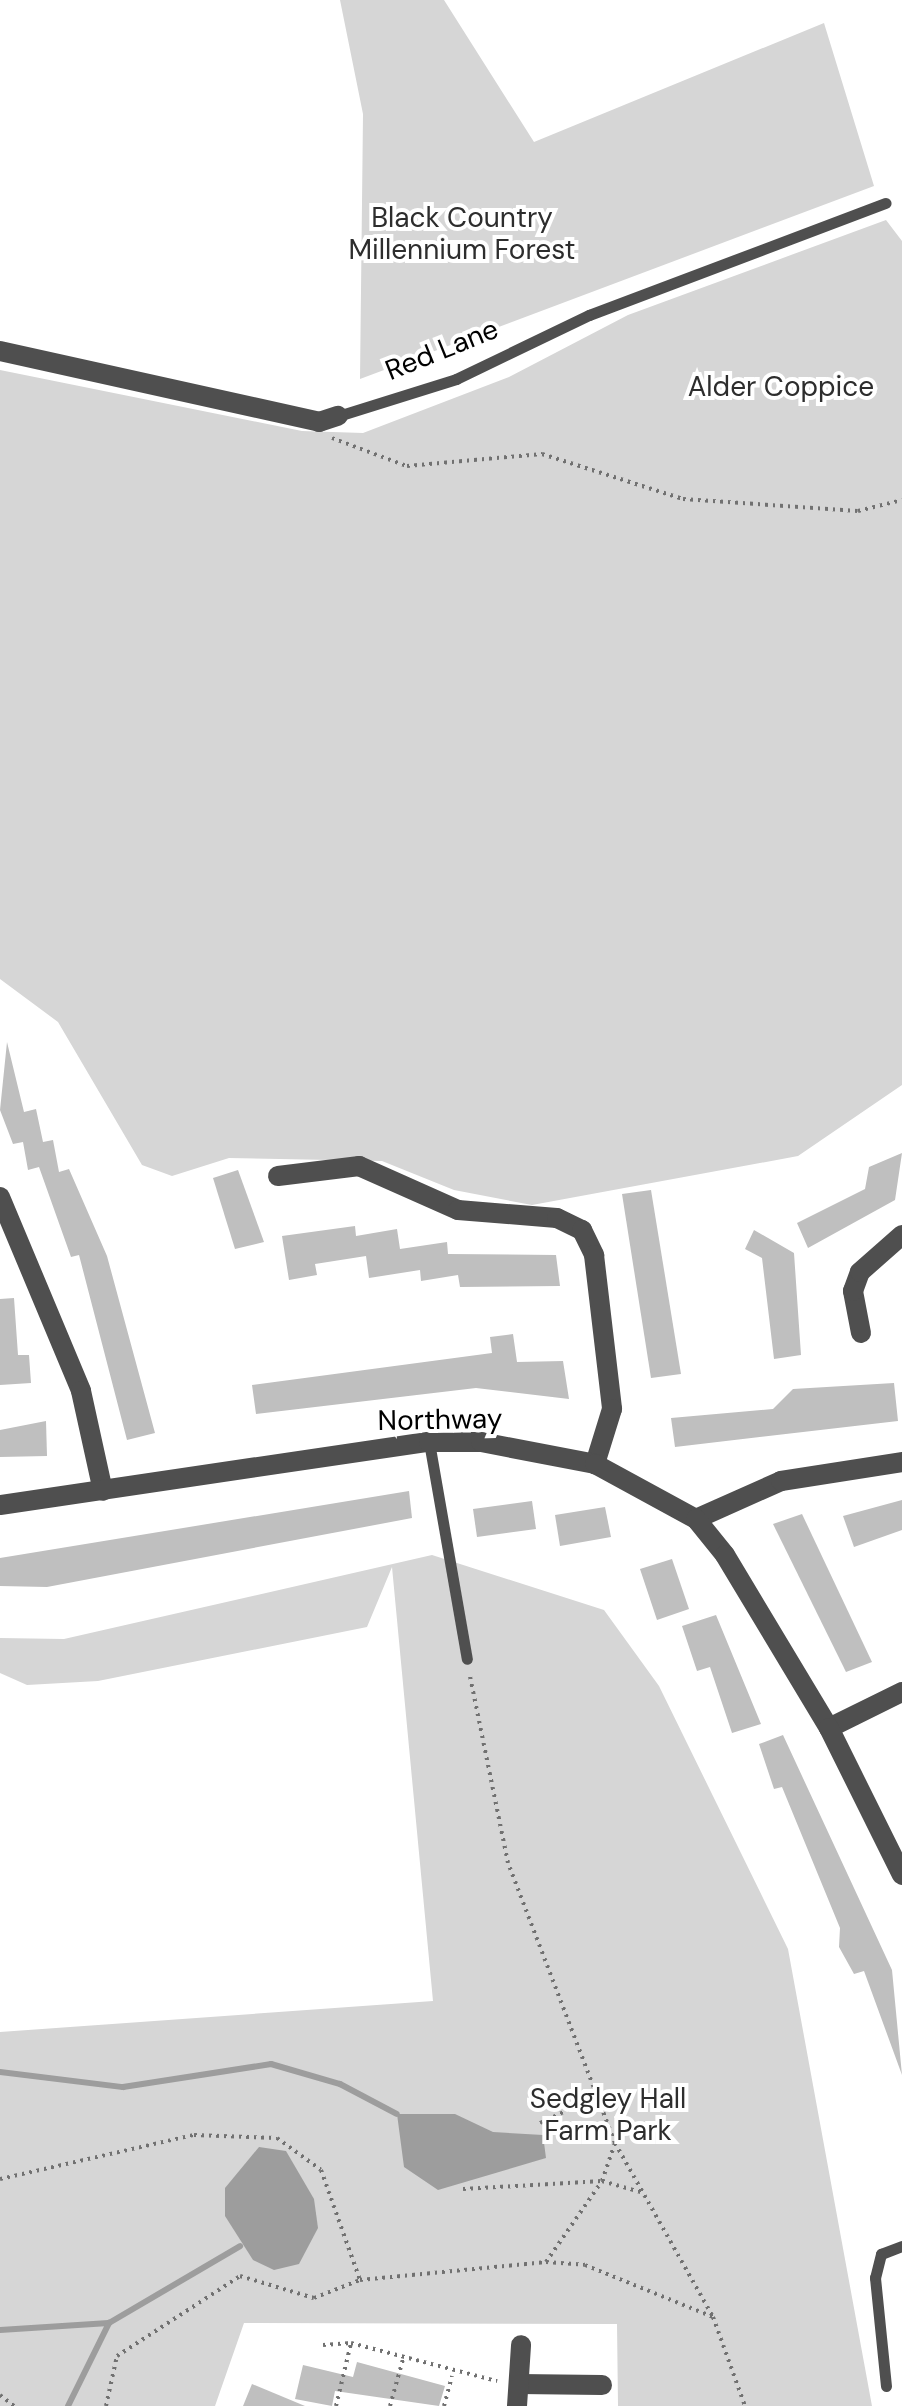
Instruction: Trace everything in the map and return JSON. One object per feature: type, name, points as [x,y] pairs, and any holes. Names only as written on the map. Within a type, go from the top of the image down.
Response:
[{"type":"street","name":"Red Lane","points":[[0,352],[329,419]]},
{"type":"street","points":[[278,1176],[359,1166],[458,1210],[556,1218],[582,1230],[594,1255],[612,1409],[595,1464]]},
{"type":"street","points":[[0,1196],[81,1390],[103,1491]]},
{"type":"street","points":[[861,1332],[853,1291],[860,1272],[902,1235]]},
{"type":"street","name":"Northway","points":[[0,1504],[103,1491],[242,1463],[429,1442],[481,1442],[595,1464],[696,1519],[829,1728],[902,1874]]},
{"type":"street","points":[[696,1519],[780,1481],[902,1462]]},
{"type":"street","points":[[829,1728],[902,1692]]},
{"type":"street","points":[[517,2406],[521,2345]]},
{"type":"street","points":[[519,2384],[602,2385]]},
{"type":"lane","name":"Red Lane","points":[[329,419],[456,380],[589,315],[886,203]]},
{"type":"lane","points":[[429,1442],[467,1659]]},
{"type":"lane","points":[[886,2386],[875,2278],[881,2254],[902,2246]]},
{"type":"path","points":[[329,419],[338,446],[407,466],[542,454],[683,499],[858,510],[902,500]]},
{"type":"path","points":[[467,1659],[508,1862],[615,2142],[712,2317],[745,2406]]},
{"type":"path","points":[[540,2123],[598,2096]]},
{"type":"path","points":[[0,2180],[194,2135],[278,2138],[322,2170],[360,2280]]},
{"type":"path","points":[[546,2262],[602,2181],[615,2142]]},
{"type":"path","points":[[463,2189],[602,2181],[644,2193]]},
{"type":"path","points":[[106,2406],[117,2356],[240,2276],[314,2298],[360,2280],[546,2262],[585,2265],[712,2317]]},
{"type":"path","points":[[323,2346],[350,2343],[452,2376],[519,2384]]},
{"type":"path","points":[[336,2406],[350,2343]]},
{"type":"path","points":[[390,2406],[403,2359]]},
{"type":"path","points":[[444,2406],[452,2376]]},
{"type":"path","points":[[0,2395],[14,2406]]},
{"type":"green space","name":"Black Country Millennium Forest","points":[[340,0],[444,0],[534,142],[824,23],[874,186],[360,379],[363,114]]},
{"type":"green space","name":"Alder Coppice","points":[[886,220],[902,241],[902,1085],[798,1156],[532,1205],[454,1190],[382,1161],[229,1158],[172,1176],[142,1165],[58,1022],[0,979],[0,370],[302,431],[363,433],[509,377],[628,315]]},
{"type":"green space","name":"Sedgley Hall Farm Park","points":[[432,1555],[604,1610],[659,1686],[788,1949],[872,2406],[618,2406],[617,2324],[244,2323],[215,2406],[0,2406],[0,2032],[433,2001],[392,1567],[367,1627],[98,1681],[27,1685],[0,1673],[0,1638],[64,1639]]},
{"type":"shaded area","points":[[397,2114],[455,2114],[493,2132],[543,2135],[546,2158],[438,2190],[404,2167]]},
{"type":"shaded area","points":[[259,2147],[286,2151],[314,2199],[318,2228],[299,2264],[274,2270],[253,2260],[225,2216],[225,2188]]},
{"type":"building","points":[[7,1042],[24,1112],[36,1109],[43,1142],[53,1140],[59,1172],[69,1169],[107,1256],[155,1433],[127,1440],[79,1255],[71,1257],[39,1167],[28,1170],[23,1142],[13,1144],[0,1110]]},
{"type":"building","points":[[902,1153],[895,1200],[808,1248],[797,1223],[865,1189],[869,1167]]},
{"type":"building","points":[[238,1170],[264,1242],[235,1249],[213,1178]]},
{"type":"building","points":[[651,1190],[681,1374],[651,1378],[622,1194]]},
{"type":"building","points":[[355,1226],[356,1236],[397,1229],[400,1249],[447,1242],[448,1254],[556,1255],[560,1286],[460,1287],[458,1275],[421,1281],[420,1270],[369,1278],[366,1256],[315,1264],[317,1275],[289,1280],[282,1236]]},
{"type":"building","points":[[754,1230],[794,1253],[801,1355],[774,1359],[762,1258],[745,1249]]},
{"type":"building","points":[[14,1298],[18,1355],[29,1355],[31,1383],[0,1385],[0,1299]]},
{"type":"building","points":[[513,1334],[517,1362],[563,1361],[569,1399],[476,1388],[256,1414],[252,1385],[492,1353],[490,1337]]},
{"type":"building","points":[[894,1383],[898,1421],[675,1447],[671,1418],[773,1409],[793,1389]]},
{"type":"building","points":[[46,1421],[47,1456],[0,1457],[0,1430]]},
{"type":"building","points":[[409,1491],[412,1518],[47,1587],[0,1586],[0,1558]]},
{"type":"building","points":[[902,1500],[902,1530],[854,1547],[843,1516]]},
{"type":"building","points":[[532,1501],[536,1529],[477,1537],[473,1509]]},
{"type":"building","points":[[605,1507],[611,1537],[560,1546],[555,1515]]},
{"type":"building","points":[[802,1514],[872,1662],[846,1672],[773,1524]]},
{"type":"building","points":[[672,1559],[689,1609],[657,1620],[640,1569]]},
{"type":"building","points":[[716,1615],[761,1724],[732,1733],[710,1667],[697,1671],[682,1626]]},
{"type":"building","points":[[783,1735],[892,1970],[902,2075],[864,1971],[854,1974],[839,1947],[840,1928],[782,1787],[774,1789],[759,1744]]},
{"type":"building","points":[[357,2362],[445,2386],[439,2406],[335,2391],[332,2406],[295,2399],[303,2365],[353,2377]]},
{"type":"building","points":[[252,2384],[305,2406],[243,2406]]},
{"type":"waterway","points":[[0,2072],[123,2087],[271,2064],[340,2084],[397,2114]]},
{"type":"waterway","points":[[0,2330],[109,2323],[240,2246]]},
{"type":"waterway","points":[[68,2406],[109,2323]]}]
